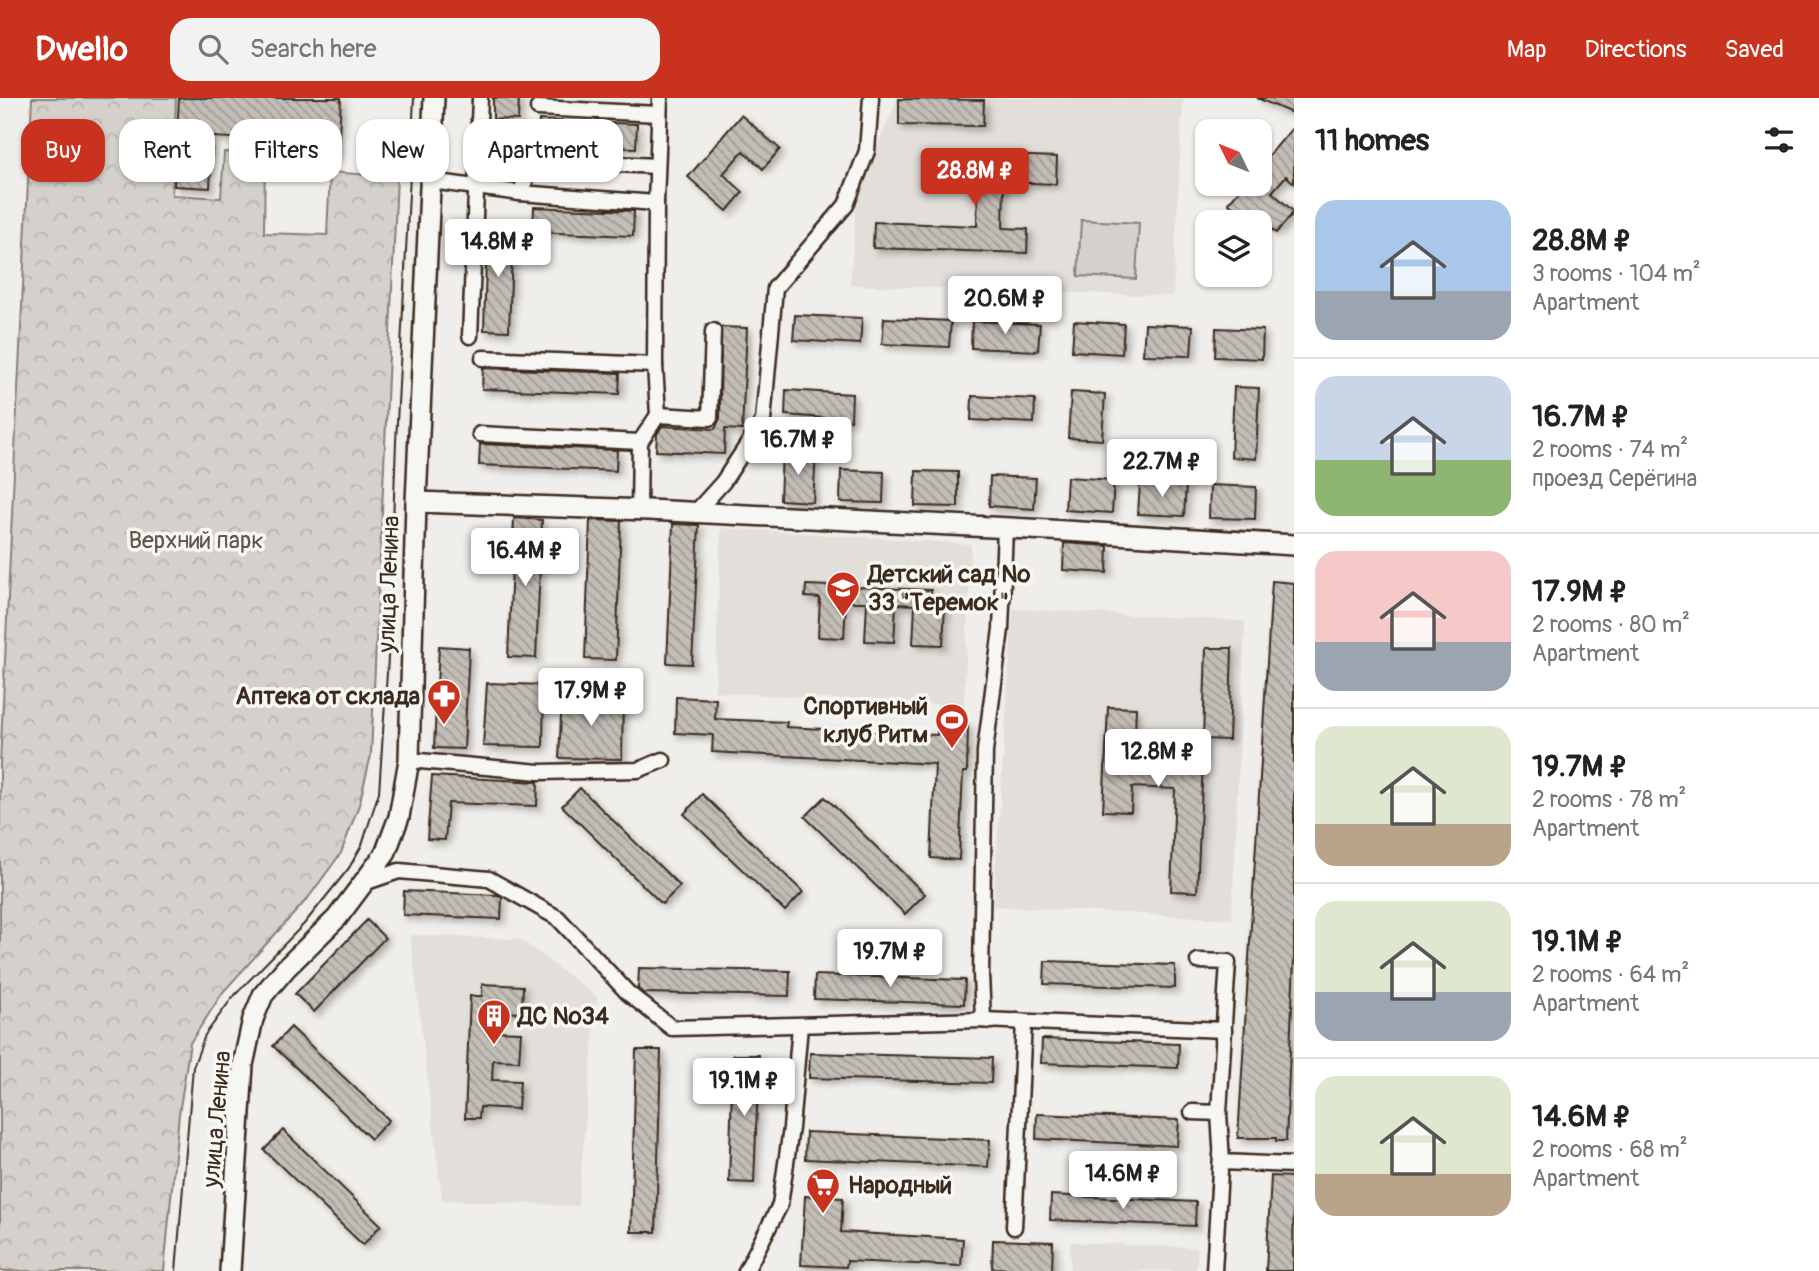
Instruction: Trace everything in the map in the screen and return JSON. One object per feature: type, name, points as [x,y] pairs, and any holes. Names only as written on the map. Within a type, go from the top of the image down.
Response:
[{"type":"street","name":"улица Ленина","points":[[432,119],[433,98]]},
{"type":"street","points":[[470,336],[480,98]]},
{"type":"street","points":[[644,510],[640,442],[657,415],[656,202],[660,98]]},
{"type":"street","points":[[695,513],[723,482],[763,421],[775,288],[846,205],[867,151],[871,98]]},
{"type":"street","points":[[538,108],[659,114]]},
{"type":"street","points":[[520,193],[534,160],[657,166]]},
{"type":"street","name":"улица Ленина","points":[[230,1271],[243,1065],[253,1019],[263,995],[286,968],[337,918],[385,854],[399,817],[409,760],[416,502],[431,182]]},
{"type":"street","points":[[438,182],[520,193],[656,202]]},
{"type":"street","points":[[657,415],[710,418],[713,331]]},
{"type":"street","points":[[483,358],[655,366]]},
{"type":"street","points":[[480,434],[640,442]]},
{"type":"street","points":[[416,502],[644,510],[1294,545]]},
{"type":"street","points":[[983,1020],[981,974],[985,751],[1001,629],[1005,528]]},
{"type":"street","points":[[409,760],[539,772],[638,770],[663,760]]},
{"type":"street","points":[[364,883],[399,871],[489,879],[558,918],[628,993],[672,1028],[983,1020],[1224,1030]]},
{"type":"street","points":[[1198,961],[1228,962],[1219,1113],[1222,1162],[1214,1271]]},
{"type":"street","points":[[1014,1227],[1024,1022]]},
{"type":"street","points":[[746,1271],[780,1205],[791,1128],[800,1026]]},
{"type":"street","points":[[1192,1112],[1219,1113]]},
{"type":"street","points":[[1222,1162],[1294,1165]]},
{"type":"shaded area","points":[[898,98],[1183,98],[1173,296],[850,285],[857,192]]},
{"type":"shaded area","name":"Детский сад № 33 \"Теремок\"","points":[[721,528],[971,544],[964,706],[715,692]]},
{"type":"shaded area","points":[[1013,609],[1245,621],[1232,919],[993,906]]},
{"type":"shaded area","points":[[410,935],[520,939],[597,997],[578,1206],[442,1200]]},
{"type":"shaded area","points":[[1070,1242],[1198,1248],[1196,1271],[1070,1271]]},
{"type":"green space","name":"Верхний парк","points":[[32,98],[176,98],[175,119],[119,119],[119,182],[173,182],[172,195],[221,198],[224,152],[229,152],[229,182],[265,182],[264,233],[327,235],[330,182],[342,182],[342,173],[356,174],[356,182],[397,182],[371,755],[359,805],[341,853],[308,898],[223,992],[190,1043],[179,1114],[164,1271],[0,1271],[0,764],[28,182],[105,182],[105,119],[31,119]]},
{"type":"green space","points":[[1081,220],[1139,223],[1136,279],[1078,276]]},
{"type":"building","points":[[179,98],[341,98],[340,119],[229,119],[229,138],[215,137],[215,119],[178,119]]},
{"type":"building","points":[[493,98],[519,98],[518,119],[493,119]]},
{"type":"building","points":[[1257,98],[1294,98],[1294,114]]},
{"type":"building","points":[[899,99],[984,100],[983,126],[899,125]]},
{"type":"building","points":[[741,115],[780,149],[763,169],[743,151],[723,174],[743,192],[727,211],[688,177]]},
{"type":"building","points":[[623,123],[637,124],[636,148],[623,147]]},
{"type":"building","points":[[1294,126],[1294,183],[1286,176],[1272,192],[1272,152]]},
{"type":"building","points":[[952,153],[1057,157],[1056,184],[1004,182],[1003,228],[1028,229],[1027,253],[873,248],[874,222],[977,226],[978,181],[951,180]]},
{"type":"building","points":[[174,182],[210,182],[210,188],[174,186]]},
{"type":"building","points":[[1272,192],[1294,212],[1276,233],[1272,230],[1272,210],[1236,210],[1228,203],[1234,196],[1272,196]]},
{"type":"building","points":[[534,207],[634,211],[633,236],[533,232]]},
{"type":"building","points":[[487,227],[513,228],[509,331],[484,330]]},
{"type":"building","points":[[795,315],[862,318],[860,344],[793,340]]},
{"type":"building","points":[[884,318],[951,321],[949,347],[882,344]]},
{"type":"building","points":[[972,321],[1040,324],[1038,351],[971,348]]},
{"type":"building","points":[[1074,321],[1124,324],[1122,354],[1072,351]]},
{"type":"building","points":[[1145,324],[1193,326],[1191,356],[1143,355]]},
{"type":"building","points":[[721,327],[747,328],[742,430],[725,429],[724,454],[656,451],[657,434],[662,426],[715,429],[720,418]]},
{"type":"building","points":[[1216,328],[1263,330],[1262,359],[1215,357]]},
{"type":"building","points":[[483,368],[620,373],[619,394],[482,389]]},
{"type":"building","points":[[1234,387],[1259,388],[1256,459],[1231,457]]},
{"type":"building","points":[[786,390],[852,394],[851,420],[785,415]]},
{"type":"building","points":[[1071,392],[1105,394],[1102,440],[1068,438]]},
{"type":"building","points":[[972,396],[1035,399],[1034,423],[971,420]]},
{"type":"building","points":[[480,444],[617,450],[616,471],[479,465]]},
{"type":"building","points":[[782,452],[816,453],[813,502],[780,500]]},
{"type":"building","points":[[841,470],[884,472],[883,503],[840,502]]},
{"type":"building","points":[[916,471],[958,472],[958,507],[915,506]]},
{"type":"building","points":[[990,476],[1036,478],[1034,509],[989,506]]},
{"type":"building","points":[[1067,477],[1114,480],[1112,513],[1065,510]]},
{"type":"building","points":[[1140,482],[1186,484],[1184,516],[1138,514]]},
{"type":"building","points":[[1210,485],[1256,487],[1255,519],[1209,518]]},
{"type":"building","points":[[514,518],[542,520],[536,658],[508,657]]},
{"type":"building","points":[[590,520],[621,521],[616,660],[585,659]]},
{"type":"building","points":[[673,524],[699,525],[692,664],[667,663]]},
{"type":"building","points":[[1064,543],[1108,546],[1107,573],[1063,570]]},
{"type":"building","points":[[1272,581],[1294,583],[1294,960],[1286,1141],[1276,1141],[1276,1138],[1238,1138]]},
{"type":"building","points":[[806,585],[931,590],[931,604],[945,604],[943,645],[913,644],[915,605],[896,604],[894,642],[865,641],[867,602],[846,602],[844,638],[818,637],[820,598],[805,597]]},
{"type":"building","points":[[439,646],[469,648],[464,749],[434,748]]},
{"type":"building","points":[[1206,648],[1232,648],[1229,740],[1203,739]]},
{"type":"building","points":[[487,683],[544,685],[543,747],[483,746]]},
{"type":"building","points":[[562,696],[623,697],[622,759],[559,758]]},
{"type":"building","points":[[676,697],[716,699],[715,719],[787,722],[786,727],[937,735],[938,724],[968,724],[967,772],[963,772],[959,860],[931,858],[935,764],[712,752],[713,735],[675,733]]},
{"type":"building","points":[[1108,707],[1136,708],[1134,759],[1176,760],[1177,738],[1204,740],[1197,892],[1171,891],[1175,789],[1132,787],[1131,812],[1103,811]]},
{"type":"building","points":[[432,776],[538,782],[537,806],[448,803],[445,840],[427,839]]},
{"type":"building","points":[[580,788],[680,886],[662,904],[562,806]]},
{"type":"building","points":[[702,794],[803,892],[785,911],[684,814]]},
{"type":"building","points":[[825,797],[925,894],[905,914],[805,817]]},
{"type":"building","points":[[404,891],[497,895],[502,897],[501,919],[403,915]]},
{"type":"building","points":[[367,920],[385,938],[314,1012],[295,994]]},
{"type":"building","points":[[1045,961],[1175,965],[1175,988],[1044,984]]},
{"type":"building","points":[[639,968],[790,971],[789,996],[643,993],[638,989]]},
{"type":"building","points":[[815,975],[965,980],[964,1004],[814,999]]},
{"type":"building","name":"ДС №34","points":[[482,984],[523,986],[522,1013],[495,1012],[494,1031],[521,1032],[519,1061],[493,1060],[492,1080],[520,1081],[518,1109],[480,1107],[479,1118],[465,1118],[470,996],[482,996]]},
{"type":"building","points":[[291,1027],[389,1120],[371,1139],[273,1046]]},
{"type":"building","points":[[1042,1039],[1179,1044],[1178,1068],[1041,1063]]},
{"type":"building","points":[[636,1050],[661,1050],[656,1232],[631,1232]]},
{"type":"building","points":[[810,1053],[992,1058],[991,1083],[809,1078]]},
{"type":"building","points":[[733,1055],[759,1055],[754,1183],[729,1182]]},
{"type":"building","points":[[1037,1114],[1179,1120],[1177,1146],[1036,1139]]},
{"type":"building","points":[[283,1130],[381,1225],[363,1245],[264,1150]]},
{"type":"building","points":[[806,1132],[990,1140],[988,1167],[805,1159]]},
{"type":"building","points":[[1271,1176],[1294,1177],[1293,1271],[1266,1271]]},
{"type":"building","points":[[1051,1195],[1196,1202],[1195,1226],[1050,1220]]},
{"type":"building","points":[[805,1196],[843,1198],[841,1232],[963,1239],[961,1266],[847,1261],[846,1267],[801,1265]]},
{"type":"building","points":[[993,1240],[1053,1242],[1052,1271],[992,1268]]},
{"type":"tram line","points":[[176,1271],[193,1067],[205,1035],[232,998],[304,924],[349,868],[362,845],[379,792],[388,658],[414,98]]},
{"type":"place","name":"Детский сад № 33 \"Теремок\"","points":[[843,618]]},
{"type":"place","name":"Аптека от склада","points":[[444,726]]},
{"type":"place","name":"Спортивный клуб Ритм","points":[[952,750]]},
{"type":"place","name":"ДС №34","points":[[494,1046]]},
{"type":"place","name":"Народный","points":[[823,1215]]}]
